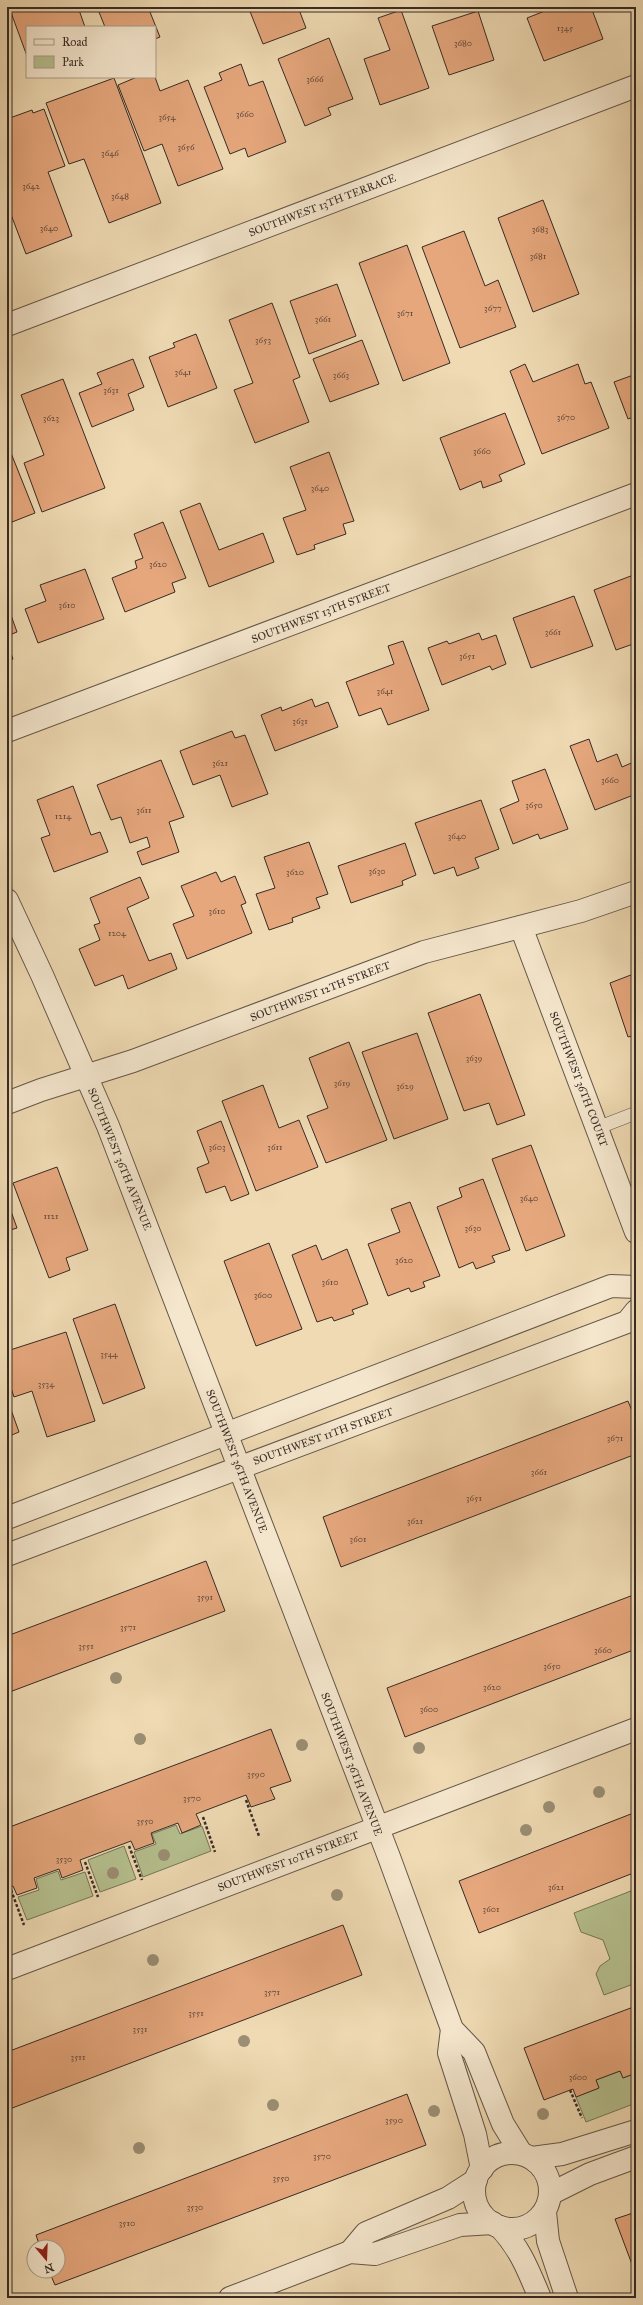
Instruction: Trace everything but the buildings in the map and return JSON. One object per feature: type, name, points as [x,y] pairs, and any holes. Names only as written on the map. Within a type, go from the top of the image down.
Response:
[{"type":"street","name":"SOUTHWEST 13TH TERRACE","points":[[7,324],[636,86]]},
{"type":"street","name":"SOUTHWEST 13TH STREET","points":[[7,731],[636,494]]},
{"type":"street","name":"SOUTHWEST 12TH STREET","points":[[7,1103],[133,1061],[424,952],[581,911],[636,892]]},
{"type":"street","name":"SOUTHWEST 36TH AVENUE","points":[[7,900],[108,1126],[377,1826],[452,2029],[474,2052],[502,2124],[527,2156]]},
{"type":"street","name":"SOUTHWEST 36TH COURT","points":[[521,927],[636,1232]]},
{"type":"street","points":[[7,1518],[611,1286],[636,1287]]},
{"type":"street","name":"SOUTHWEST 11TH STREET","points":[[7,1555],[239,1466],[627,1322],[636,1311]]},
{"type":"street","name":"SOUTHWEST 10TH STREET","points":[[7,1969],[377,1826],[636,1729]]},
{"type":"street","name":"SOUTHWEST 36TH AVENUE","points":[[452,2029],[449,2053],[475,2134],[479,2175]]},
{"type":"street","points":[[540,2298],[521,2253],[515,2244],[480,2211],[475,2198],[479,2175],[486,2163],[497,2156],[509,2152],[527,2156],[562,2154],[636,2131]]},
{"type":"street","points":[[527,2156],[542,2166],[548,2176],[548,2241],[567,2298]]},
{"type":"street","points":[[230,2298],[350,2252],[375,2254],[460,2225],[496,2225],[513,2229],[525,2226],[536,2220],[547,2203],[590,2174],[636,2157]]},
{"type":"street","points":[[350,2252],[366,2233],[448,2198],[479,2175]]},
{"type":"lane","points":[[597,1128],[636,1113]]},
{"type":"path","points":[[246,1800],[259,1836]]},
{"type":"path","points":[[203,1817],[215,1852]]},
{"type":"path","points":[[129,1846],[142,1880]]},
{"type":"path","points":[[85,1862],[98,1897]]},
{"type":"path","points":[[11,1890],[24,1925]]},
{"type":"path","points":[[570,2090],[582,2119]]},
{"type":"green space","points":[[176,1825],[180,1834],[202,1826],[211,1851],[143,1877],[134,1852],[156,1844],[152,1834]]},
{"type":"green space","points":[[124,1846],[136,1879],[100,1892],[88,1860]]},
{"type":"green space","points":[[58,1871],[61,1880],[85,1872],[93,1896],[27,1920],[18,1897],[39,1890],[36,1879]]},
{"type":"green space","points":[[636,1889],[636,1983],[604,1995],[596,1974],[600,1966],[610,1959],[603,1940],[581,1932],[574,1913]]},
{"type":"green space","points":[[620,2071],[623,2078],[636,2073],[636,2103],[586,2122],[576,2097],[599,2088],[596,2080]]}]
